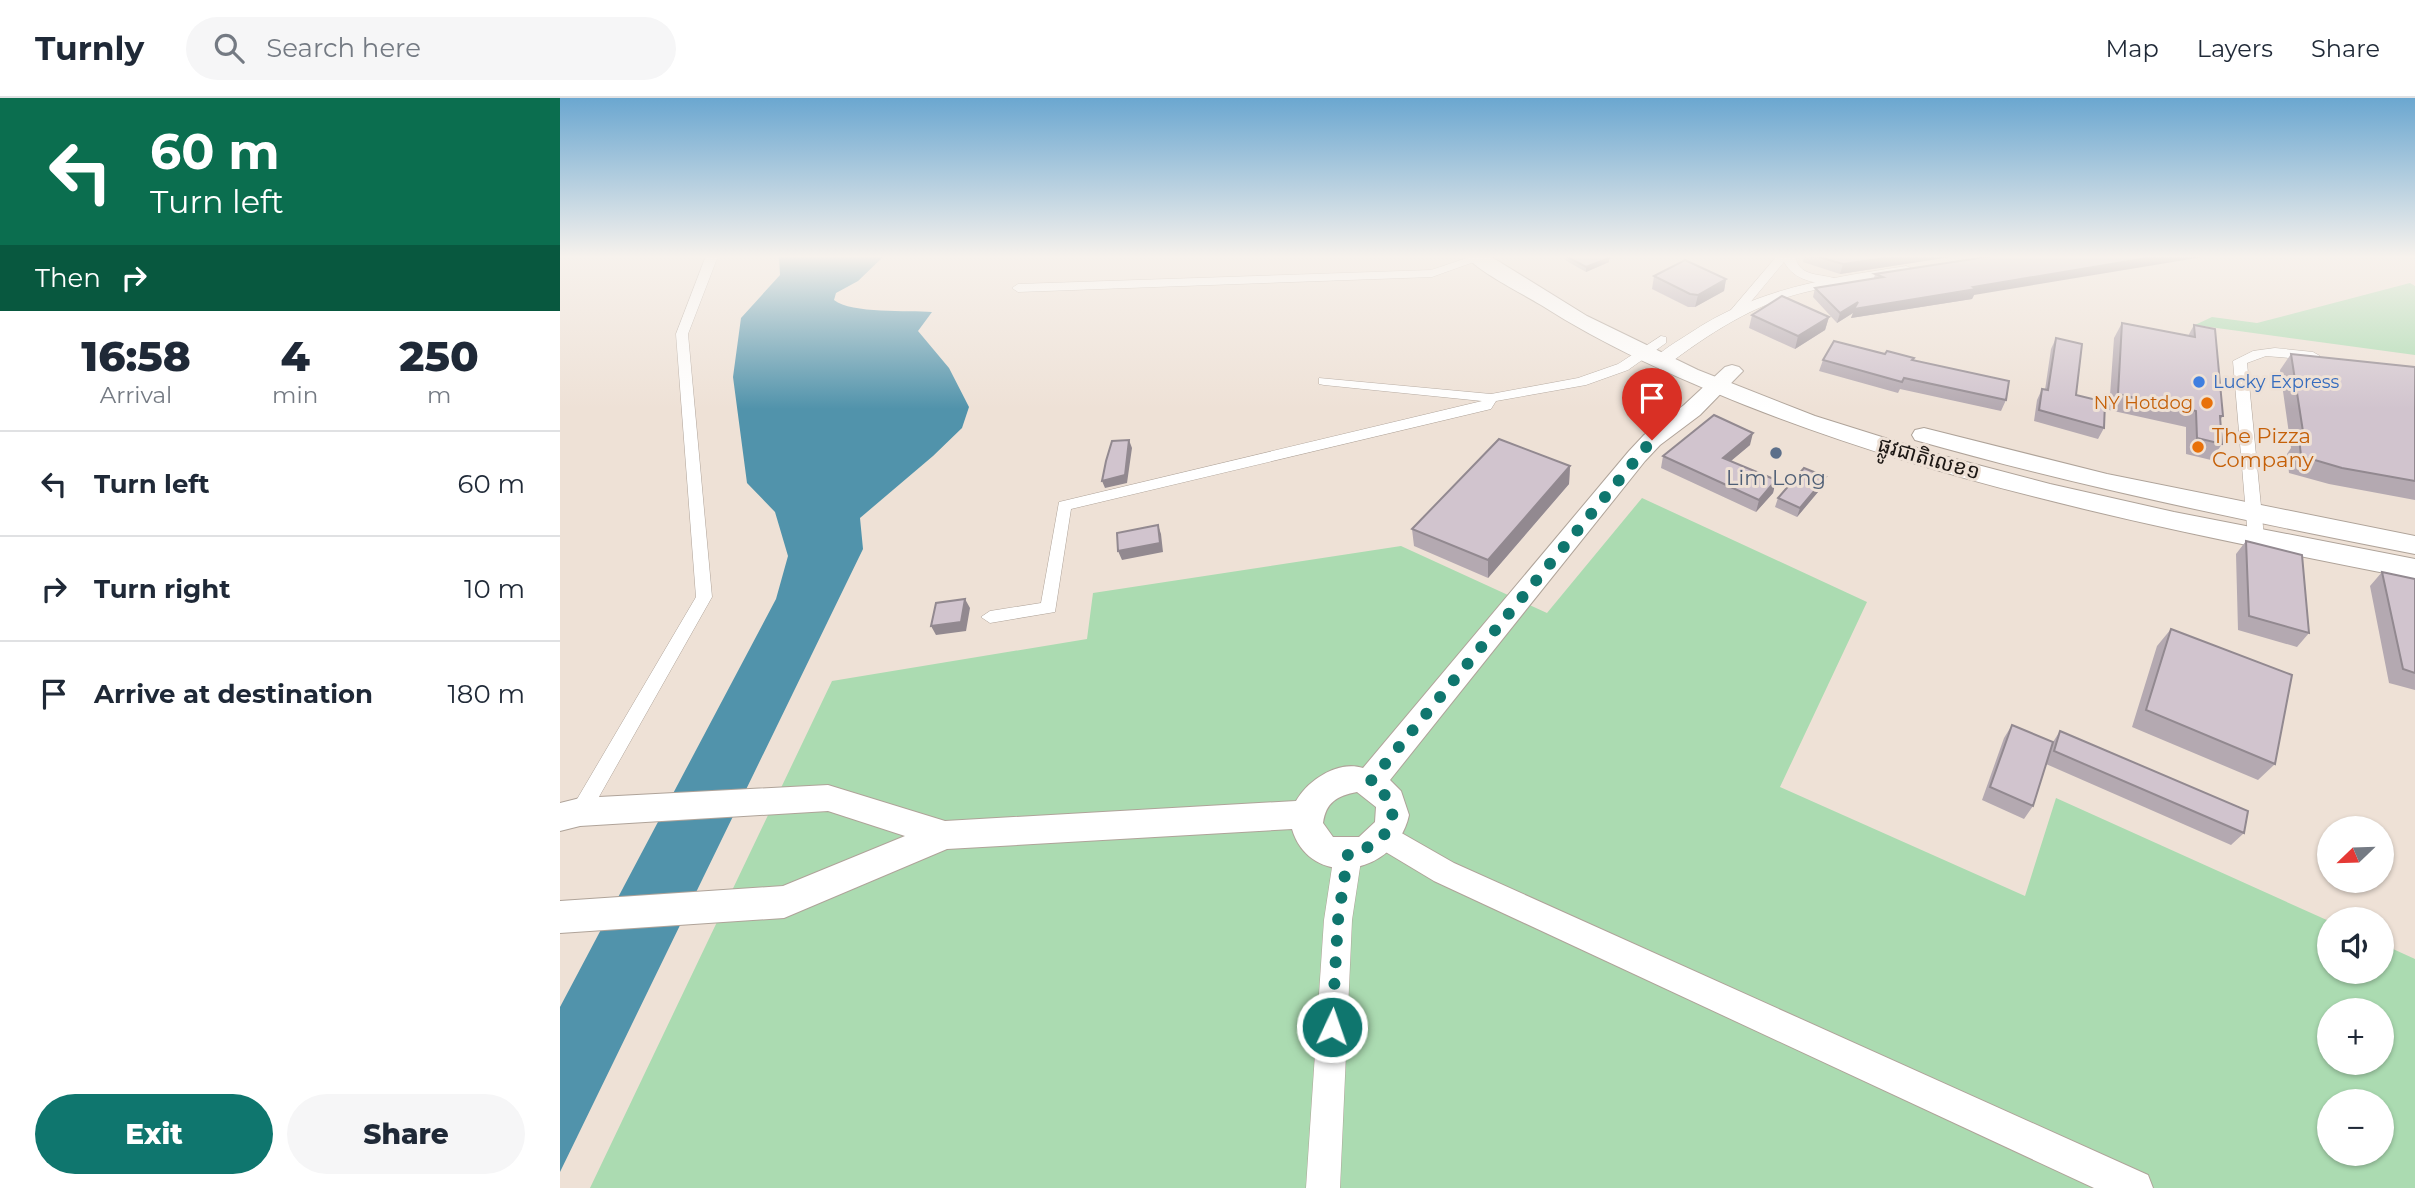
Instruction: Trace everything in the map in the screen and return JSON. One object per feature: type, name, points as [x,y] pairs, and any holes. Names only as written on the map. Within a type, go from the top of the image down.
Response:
[{"type":"highway","name":"ផ្លូវជាតិលេខ១","points":[[1559,307],[1724,378],[1829,427],[1951,465],[2142,513],[2415,569]]},
{"type":"highway","name":"ផ្លូវជាតិលេខ១","points":[[1593,307],[1661,351]]},
{"type":"highway","name":"ផ្លូវជាតិលេខ១","points":[[1724,378],[1956,445],[2252,513],[2415,545]]},
{"type":"main road","points":[[1370,782],[1637,456],[1724,378]]},
{"type":"main road","points":[[1344,780],[1370,782],[1383,791],[1390,801],[1391,824],[1384,836],[1363,851],[1348,854],[1321,848],[1306,830],[1306,814],[1312,799],[1331,784],[1344,780]]},
{"type":"main road","points":[[583,813],[828,798],[945,835]]},
{"type":"main road","points":[[560,917],[784,902],[945,835],[1306,814]]},
{"type":"main road","points":[[1384,836],[1444,872],[2135,1188]]},
{"type":"street","points":[[583,813],[704,597],[682,334],[692,307]]},
{"type":"street","points":[[1735,313],[1740,307]]},
{"type":"street","points":[[1324,381],[1491,398],[1581,382],[1661,351],[1749,307]]},
{"type":"street","points":[[2256,537],[2240,362],[2251,354],[2270,352],[2322,357]]},
{"type":"street","points":[[990,617],[1049,608],[1064,506],[1486,406],[1491,398]]},
{"type":"street","points":[[1323,1188],[1338,920],[1348,854]]},
{"type":"green space","points":[[2319,307],[2415,307],[2415,355],[2195,325],[2212,317],[2257,323]]},
{"type":"green space","points":[[1642,498],[1867,602],[1780,787],[2025,896],[2056,798],[2317,916],[2317,984],[2394,984],[2394,949],[2415,959],[2415,1188],[590,1188],[832,681],[1087,639],[1093,593],[1401,546],[1547,613]]},
{"type":"water","points":[[751,307],[851,307],[932,312],[918,331],[949,368],[969,407],[962,428],[860,518],[863,549],[560,1172],[560,1007],[776,599],[788,556],[775,512],[747,483],[733,377],[741,318]]},
{"type":"building","points":[[1765,307],[1806,307],[1829,317],[1798,336],[1752,315]]},
{"type":"building","points":[[1834,307],[1850,307],[1840,313]]},
{"type":"building","points":[[2122,323],[2195,337],[2194,325],[2215,329],[2223,416],[2220,416],[2222,444],[2197,438],[2196,411],[2118,394]]},
{"type":"building","points":[[2056,338],[2082,344],[2076,395],[2105,402],[2104,428],[2039,410],[2042,389],[2048,390]]},
{"type":"building","points":[[1834,341],[2009,381],[2006,400],[1904,378],[1902,382],[1823,360]]},
{"type":"building","points":[[2291,354],[2415,367],[2415,481],[2342,468],[2301,456],[2299,437],[2304,438]]},
{"type":"building","points":[[1714,415],[1753,433],[1723,458],[1776,480],[1759,500],[1663,456]]},
{"type":"building","points":[[1499,439],[1570,466],[1488,560],[1412,529]]},
{"type":"building","points":[[1129,440],[1125,475],[1102,481],[1112,441]]},
{"type":"building","points":[[1804,468],[1826,477],[1800,508],[1778,498]]},
{"type":"building","points":[[1158,525],[1160,543],[1118,551],[1117,533]]},
{"type":"building","points":[[2246,541],[2302,555],[2309,633],[2249,616]]},
{"type":"building","points":[[2382,572],[2415,579],[2415,673],[2403,669]]},
{"type":"building","points":[[965,599],[961,622],[931,626],[936,603]]},
{"type":"building","points":[[2171,629],[2292,675],[2275,764],[2146,710]]},
{"type":"building","points":[[2012,725],[2053,742],[2033,806],[1990,787]]},
{"type":"building","points":[[2060,731],[2248,811],[2244,833],[2054,751]]},
{"type":"place","name":"Lucky Express","points":[[2199,382]]},
{"type":"place","name":"NY Hotdog","points":[[2207,403]]},
{"type":"place","name":"The Pizza Company","points":[[2198,447]]},
{"type":"place","name":"Lim Long","points":[[1776,453]]},
{"type":"route","points":[[1332,1027],[1338,920],[1348,854],[1363,851],[1376,844],[1391,824],[1393,813],[1390,801],[1383,791],[1370,782],[1652,440]]}]
